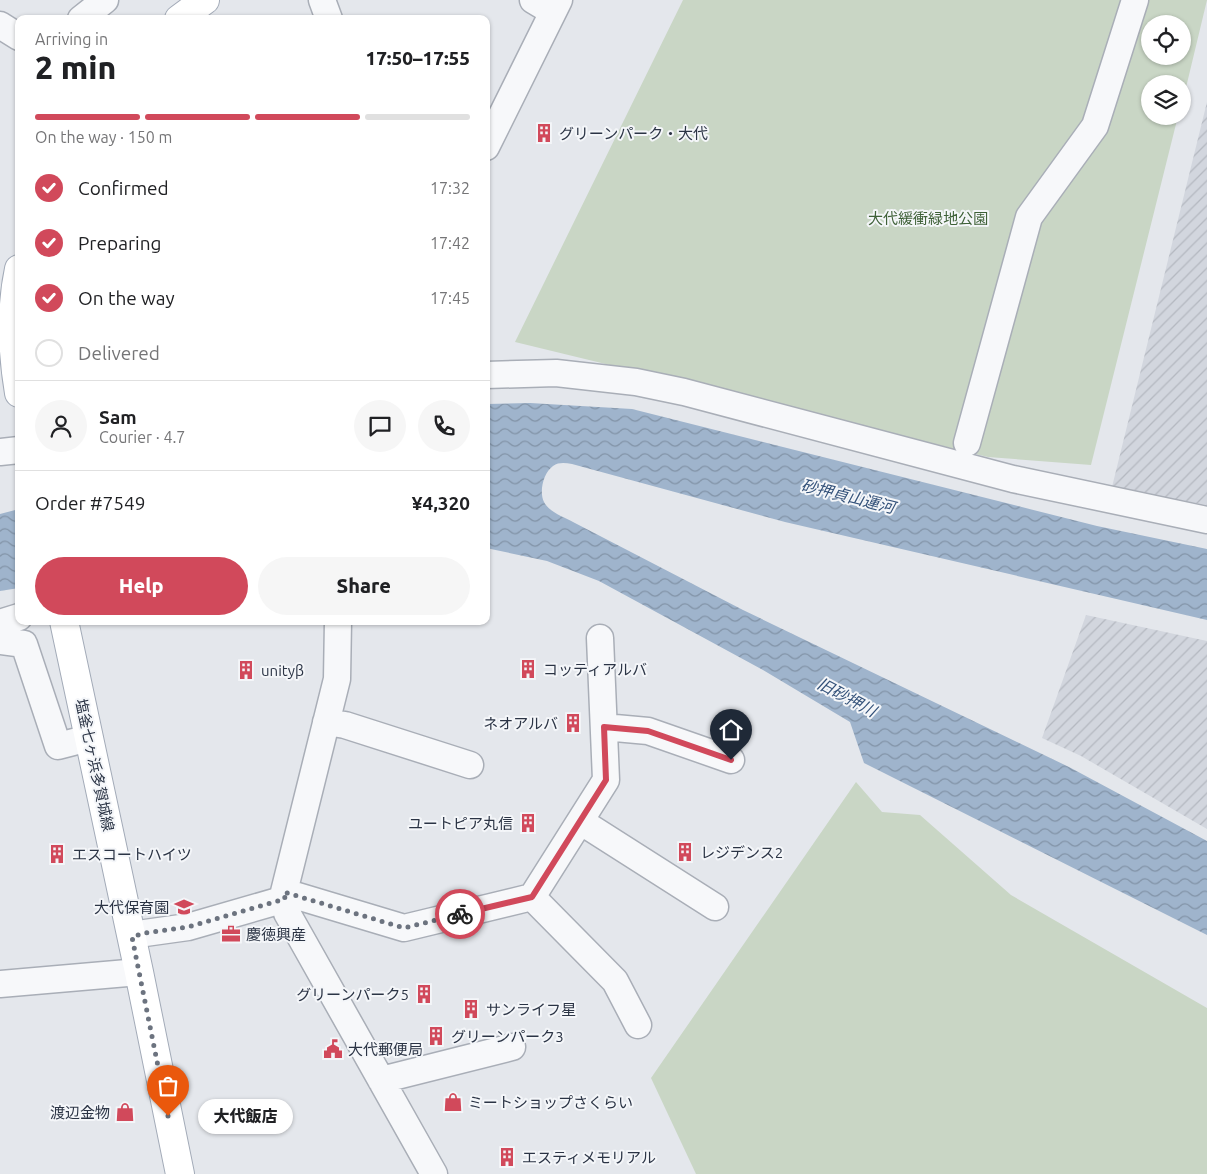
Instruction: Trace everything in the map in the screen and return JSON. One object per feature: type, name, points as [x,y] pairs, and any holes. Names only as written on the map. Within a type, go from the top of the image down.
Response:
[{"type":"main road","points":[[15,297],[12,335],[15,370]]},
{"type":"main road","name":"塩釜七ヶ浜多賀城線","points":[[65,625],[132,937],[180,1174]]},
{"type":"street","points":[[86,15],[105,0]]},
{"type":"street","points":[[322,0],[328,15]]},
{"type":"street","points":[[967,443],[1029,216],[1095,126],[1135,0]]},
{"type":"street","points":[[490,138],[548,4]]},
{"type":"street","points":[[0,25],[15,34]]},
{"type":"street","points":[[490,375],[556,374],[636,382],[684,392],[1013,479],[1207,520]]},
{"type":"street","points":[[0,452],[15,450]]},
{"type":"street","points":[[0,623],[15,618]]},
{"type":"street","points":[[338,625],[337,680],[284,895],[286,913],[434,1174]]},
{"type":"street","points":[[132,937],[145,933],[188,927],[284,895],[404,928],[532,897],[606,780],[600,638]]},
{"type":"street","points":[[0,641],[24,644],[58,746],[89,738]]},
{"type":"street","points":[[326,722],[345,725],[470,765]]},
{"type":"street","points":[[604,727],[648,731],[731,760]]},
{"type":"street","points":[[580,821],[715,907]]},
{"type":"street","points":[[532,897],[615,981],[638,1025]]},
{"type":"street","points":[[0,984],[139,972]]},
{"type":"street","points":[[381,1080],[512,1047]]},
{"type":"shaded area","points":[[1207,102],[1207,505],[1112,487]]},
{"type":"shaded area","points":[[1086,615],[1207,641],[1207,829],[1081,756],[1042,738]]},
{"type":"green space","name":"大代緩衝緑地公園","points":[[683,0],[1207,0],[1189,75],[1141,75],[1141,125],[1176,125],[1091,465],[988,457],[515,342]]},
{"type":"green space","points":[[856,782],[882,812],[920,815],[1011,895],[1207,1008],[1207,1174],[696,1174],[651,1078]]},
{"type":"water","points":[[530,403],[632,409],[1097,526],[1207,549],[1207,620],[785,522],[572,464],[560,463],[553,466],[544,478],[542,488],[546,506],[561,516],[743,610],[1069,767],[1207,841],[1207,935],[864,763],[850,722],[763,670],[599,581],[547,561],[490,549],[490,404]]},
{"type":"water","points":[[15,510],[15,600],[0,603],[0,514]]},
{"type":"pier","points":[[15,589],[15,602],[0,606],[0,591]]},
{"type":"way so far","points":[[168,1116],[132,937],[145,933],[188,927],[285,899],[284,892],[404,928],[460,914]]},
{"type":"place","name":"グリーンパーク・大代","points":[[544,133]]},
{"type":"place","name":"コッティアルバ","points":[[528,669]]},
{"type":"place","name":"unityβ","points":[[246,670]]},
{"type":"place","name":"ネオアルバ","points":[[573,723]]},
{"type":"place","name":"ユートピア丸信","points":[[528,823]]},
{"type":"place","name":"レジデンス2","points":[[685,852]]},
{"type":"place","name":"エスコートハイツ","points":[[57,854]]},
{"type":"place","name":"大代保育園","points":[[184,907]]},
{"type":"place","name":"慶徳興産","points":[[231,934]]},
{"type":"place","name":"グリーンパーク5","points":[[424,994]]},
{"type":"place","name":"サンライフ星","points":[[471,1009]]},
{"type":"place","name":"グリーンパーク3","points":[[436,1036]]},
{"type":"place","name":"大代郵便局","points":[[333,1049]]},
{"type":"place","name":"ミートショップさくらい","points":[[453,1102]]},
{"type":"place","name":"渡辺金物","points":[[125,1112]]},
{"type":"place","name":"大代飯店","points":[[168,1116]]},
{"type":"place","name":"エスティメモリアル","points":[[507,1157]]},
{"type":"route","points":[[460,914],[532,897],[606,780],[604,727],[648,731],[731,760]]},
{"type":"water label","name":"砂押貞山運河","points":[[848,496]]},
{"type":"water label","name":"旧砂押川","points":[[847,697]]}]
